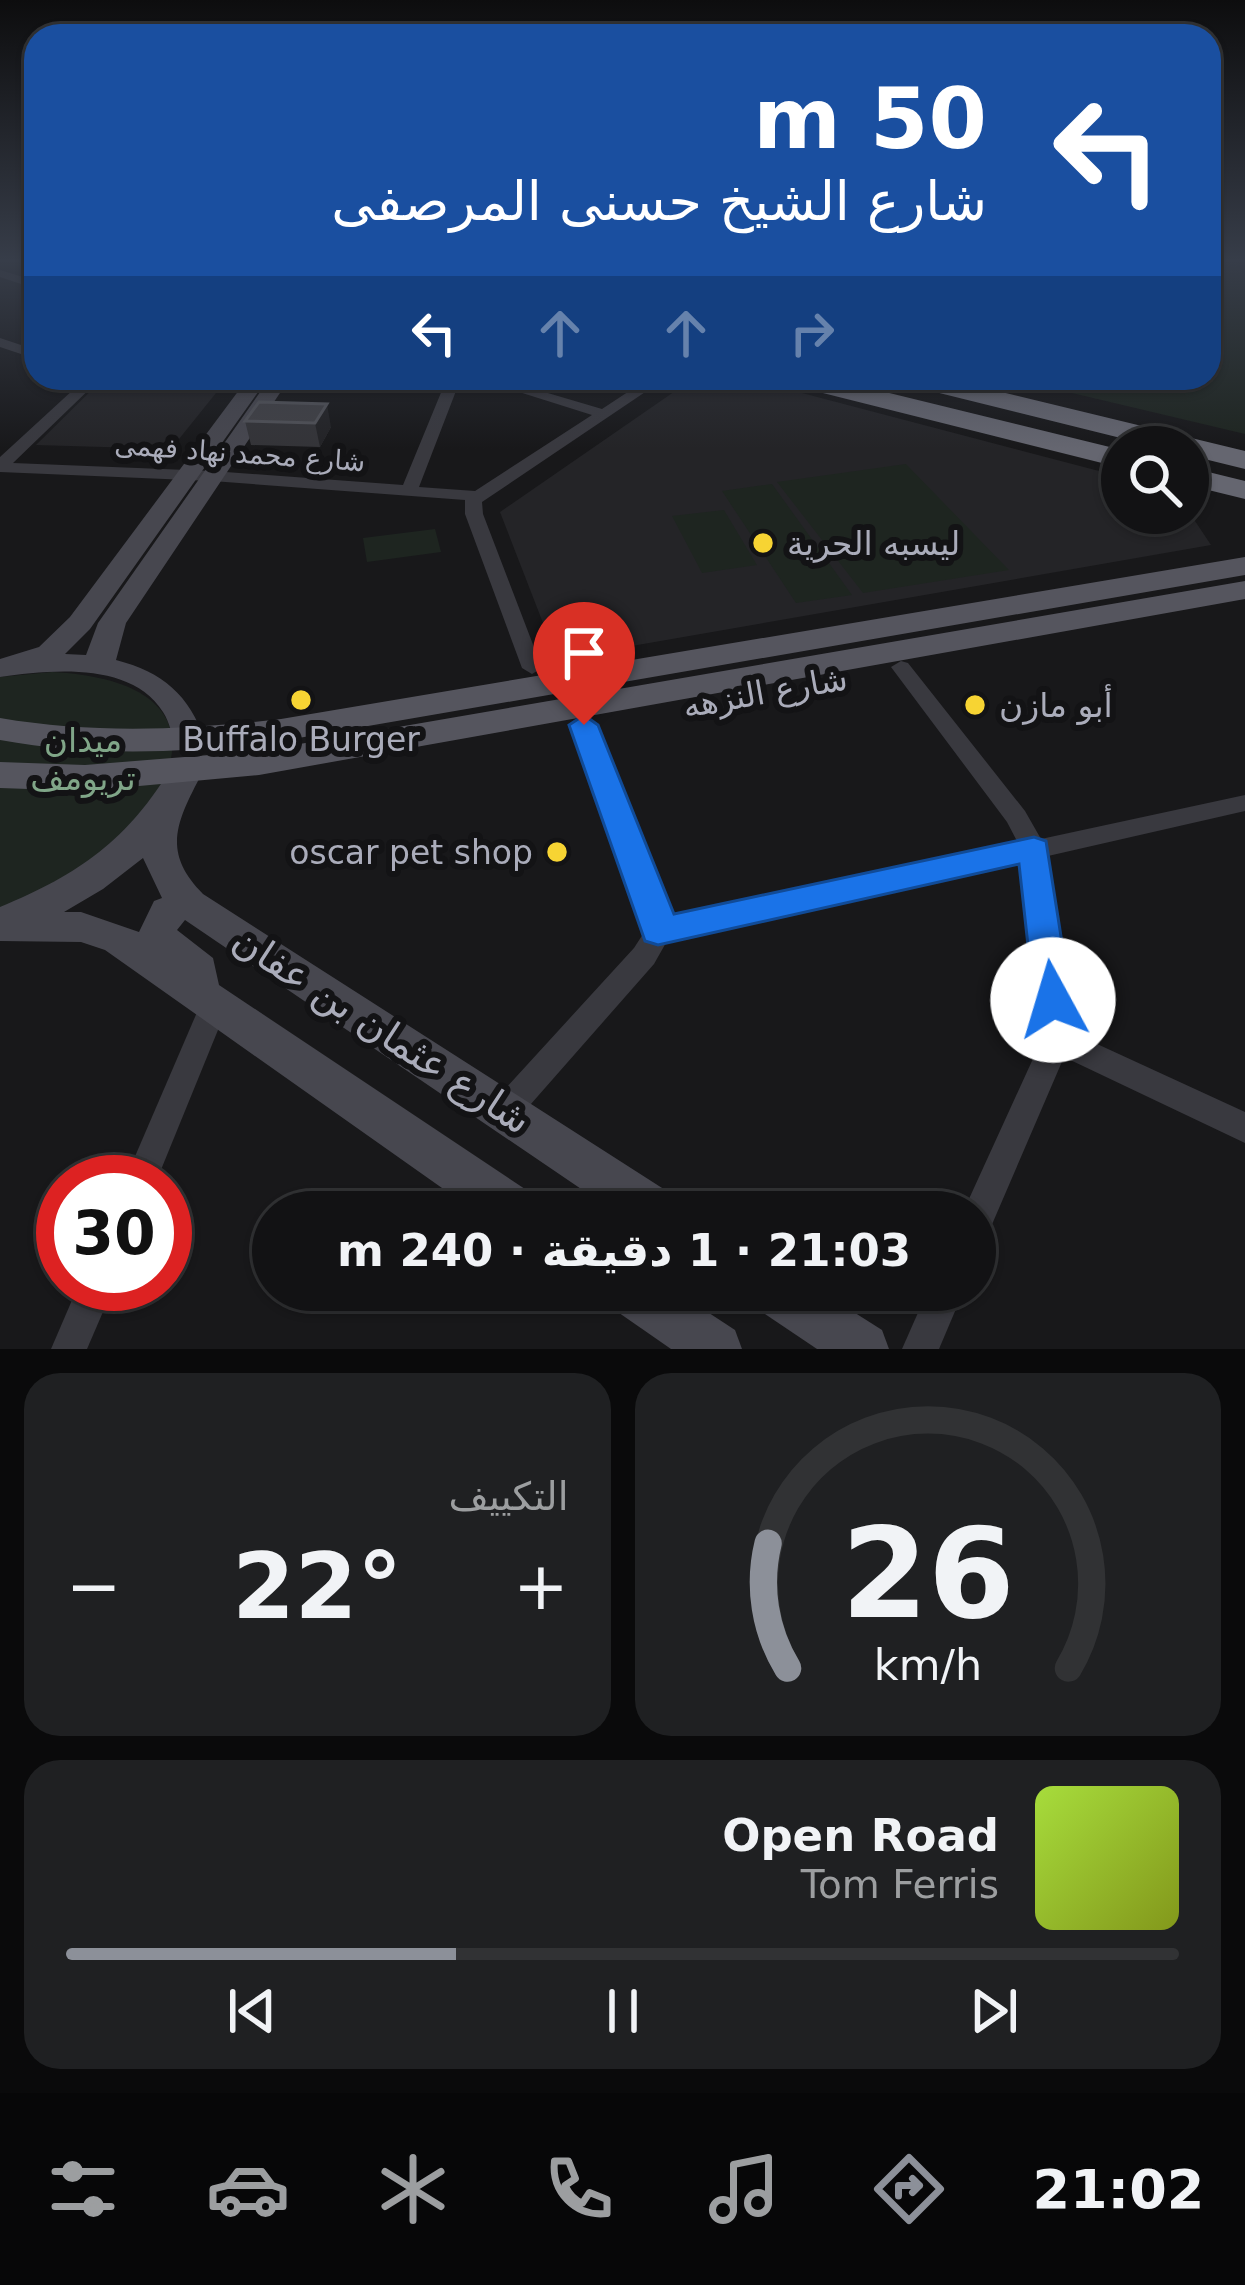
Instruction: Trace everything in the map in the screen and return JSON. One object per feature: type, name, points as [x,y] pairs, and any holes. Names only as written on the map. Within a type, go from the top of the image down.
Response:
[{"type":"highway","points":[[844,390],[1101,454]]},
{"type":"highway","points":[[902,390],[1101,439]]},
{"type":"highway","points":[[955,390],[1234,468]]},
{"type":"highway","points":[[990,390],[1234,468]]},
{"type":"main road","name":"شارع النزهه","points":[[327,736],[363,697],[1245,549]]},
{"type":"main road","name":"شارع النزهه","points":[[0,775],[85,778],[187,756],[327,736],[417,707],[1245,566]]},
{"type":"main road","points":[[327,736],[1245,590]]},
{"type":"main road","name":"شارع النزهه","points":[[327,736],[384,760],[1245,605]]},
{"type":"main road","name":"شارع النزهه","points":[[0,729],[105,740],[187,756]]},
{"type":"street","points":[[0,450],[62,390]]},
{"type":"street","points":[[0,469],[82,390]]},
{"type":"street","points":[[104,667],[100,653],[112,623],[251,390]]},
{"type":"street","points":[[13,666],[67,638],[270,390]]},
{"type":"street","points":[[409,491],[449,390]]},
{"type":"street","points":[[522,390],[603,414]]},
{"type":"street","points":[[532,668],[474,501],[640,390]]},
{"type":"street","name":"شارع محمد نهاد فهمى","points":[[0,469],[409,491],[474,501]]},
{"type":"street","name":"شارع محمد نهاد فهمى","points":[[197,479],[474,501]]},
{"type":"street","points":[[0,925],[93,878],[133,848],[162,815],[187,756],[176,706],[146,681],[104,667],[13,666]]},
{"type":"street","points":[[901,668],[1016,817],[1034,849],[1057,1039],[990,1191]]},
{"type":"street","points":[[505,1112],[644,956],[658,932],[658,917],[584,725]]},
{"type":"street","points":[[658,932],[1245,803]]},
{"type":"street","name":"شارع عثمان بن عفان","points":[[162,815],[157,839],[160,863],[170,885],[190,904],[624,1191]]},
{"type":"street","points":[[150,1155],[206,998],[199,970],[161,939],[157,928],[167,911],[190,904]]},
{"type":"street","name":"شارع عثمان بن عفان","points":[[0,925],[81,927],[118,938],[486,1191]]},
{"type":"street","points":[[1057,1039],[1245,1128]]},
{"type":"street","points":[[69,1349],[85,1311]]},
{"type":"street","points":[[661,1311],[716,1349]]},
{"type":"street","points":[[805,1311],[862,1349]]},
{"type":"street","points":[[920,1349],[937,1311]]},
{"type":"shaded area","points":[[92,390],[218,390],[171,449],[36,445]]},
{"type":"shaded area","name":"ليسبه الحرية","points":[[677,390],[791,390],[1101,471],[1101,534],[1204,534],[1211,545],[557,659],[500,512]]},
{"type":"green space","points":[[1221,323],[1245,323],[1245,434],[1060,390],[1221,390]]},
{"type":"green space","points":[[906,464],[1009,570],[863,593],[777,482]]},
{"type":"green space","points":[[772,484],[852,595],[796,603],[722,491]]},
{"type":"green space","points":[[724,510],[757,565],[702,573],[672,516]]},
{"type":"green space","points":[[435,529],[441,552],[367,562],[363,538]]},
{"type":"green space","name":"ميدان تريومف","points":[[52,672],[101,678],[137,691],[160,709],[171,732],[171,759],[138,821],[106,855],[70,880],[0,912],[0,677]]},
{"type":"building","points":[[259,402],[327,404],[315,423],[245,421]]},
{"type":"place","name":"ليسبه الحرية","points":[[763,543]]},
{"type":"place","name":"Buffalo Burger","points":[[301,700]]},
{"type":"place","name":"أبو مازن","points":[[975,705]]},
{"type":"place","name":"oscar pet shop","points":[[557,852]]},
{"type":"route","points":[[584,725],[658,917],[658,932],[1034,849],[1053,1000]]}]
